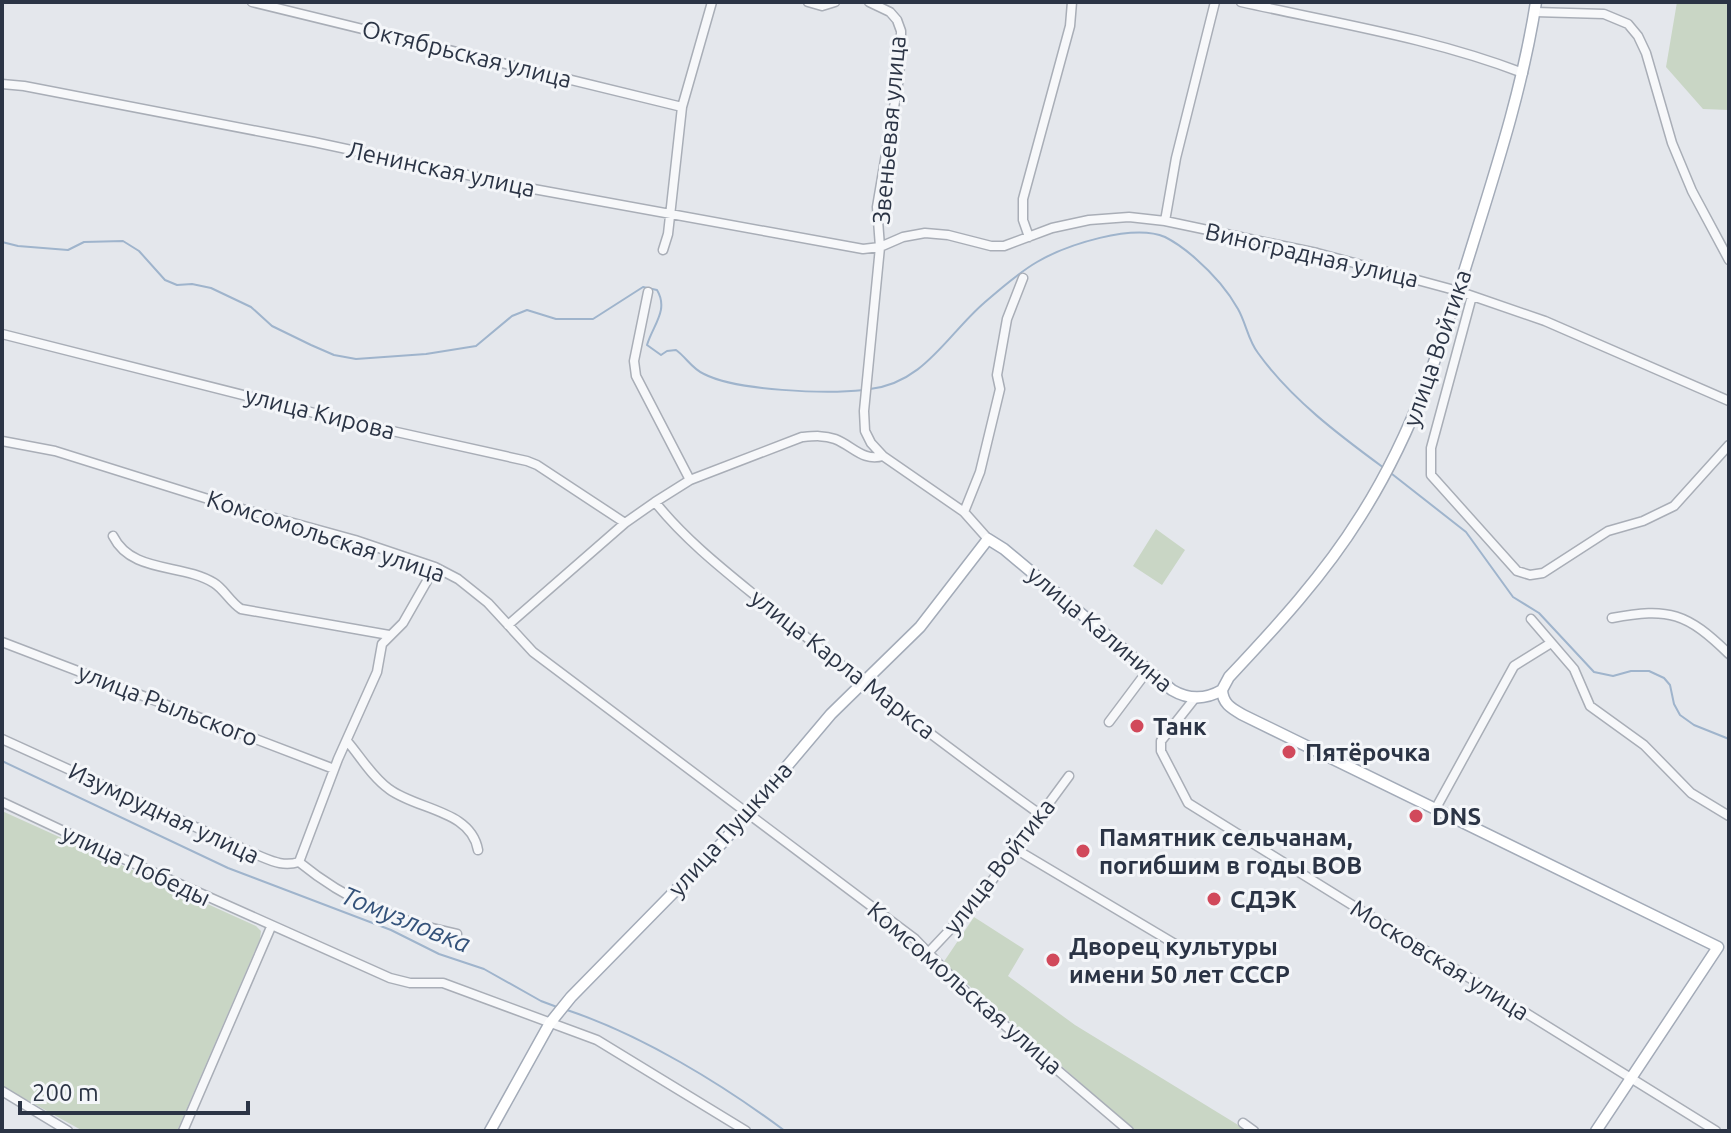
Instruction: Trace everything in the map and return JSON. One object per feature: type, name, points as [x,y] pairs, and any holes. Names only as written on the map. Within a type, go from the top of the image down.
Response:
[{"type":"main road","name":"улица Войтика","points":[[1222,690],[1229,677],[1319,576],[1360,518],[1404,440],[1428,384],[1509,129],[1535,7]]},
{"type":"main road","name":"улица Калинина","points":[[988,539],[1183,697],[1211,696],[1222,690]]},
{"type":"main road","name":"улица Пушкина","points":[[490,1131],[551,1022],[571,997],[723,842],[811,736],[861,682],[920,627],[988,539]]},
{"type":"main road","points":[[1222,690],[1228,706],[1243,715],[1718,947],[1596,1131]]},
{"type":"street","name":"Октябрьская улица","points":[[252,2],[682,107]]},
{"type":"street","points":[[663,250],[668,234],[682,107],[712,2]]},
{"type":"street","points":[[808,2],[822,6],[835,2]]},
{"type":"street","name":"Звеньевая улица","points":[[865,402],[880,247],[877,207],[899,78],[901,31],[890,12],[869,2]]},
{"type":"street","points":[[1029,237],[1023,220],[1023,199],[1070,26],[1072,2]]},
{"type":"street","points":[[1165,221],[1176,158],[1215,2]]},
{"type":"street","points":[[1241,2],[1434,44],[1523,73]]},
{"type":"street","points":[[1535,7],[1604,14],[1628,24],[1638,36],[1677,155],[1692,191],[1729,260]]},
{"type":"street","name":"Ленинская улица","points":[[2,84],[205,120],[528,188],[843,247],[880,247]]},
{"type":"street","name":"Виноградная улица","points":[[880,247],[903,237],[925,233],[1004,246],[1052,228],[1089,220],[1129,217],[1165,221],[1317,253],[1458,291],[1545,321],[1729,399]]},
{"type":"street","points":[[964,512],[980,472],[1000,389],[997,375],[1007,319],[1023,278]]},
{"type":"street","points":[[648,292],[634,361],[636,376],[690,480]]},
{"type":"street","points":[[1472,296],[1431,448],[1431,475],[1517,571],[1530,575],[1543,573],[1608,531],[1643,521],[1674,506],[1729,445]]},
{"type":"street","name":"улица Кирова","points":[[2,334],[338,419],[527,461],[625,523]]},
{"type":"street","name":"улица Калинина","points":[[865,402],[865,431],[871,443],[883,456],[964,512],[988,539]]},
{"type":"street","points":[[508,625],[625,523],[690,480],[802,437],[818,435],[842,442],[866,457],[883,456]]},
{"type":"street","name":"Комсомольская улица","points":[[2,441],[55,451],[224,504],[355,540],[435,567],[458,579],[533,652],[902,929],[968,994],[1129,1131]]},
{"type":"street","name":"улица Карла Маркса","points":[[655,502],[708,556],[861,682],[1041,815]]},
{"type":"street","points":[[113,536],[119,548],[139,560],[215,583],[241,609],[389,635]]},
{"type":"street","points":[[435,567],[403,623],[382,644],[373,684],[334,769],[299,862],[323,883],[366,906],[418,926],[457,934]]},
{"type":"street","points":[[1612,618],[1647,611],[1681,617],[1693,623],[1729,654]]},
{"type":"street","points":[[1531,619],[1574,669],[1590,706],[1644,745],[1691,793],[1729,816]]},
{"type":"street","name":"улица Рыльского","points":[[2,642],[334,769]]},
{"type":"street","points":[[1436,808],[1514,666],[1551,643]]},
{"type":"street","points":[[1109,722],[1148,670]]},
{"type":"street","name":"Московская улица","points":[[1195,698],[1161,741],[1161,751],[1188,803],[1716,1131]]},
{"type":"street","name":"Изумрудная улица","points":[[2,739],[257,855],[289,866],[299,862]]},
{"type":"street","points":[[347,741],[386,787],[455,819],[471,830],[476,837],[478,850]]},
{"type":"street","name":"улица Войтика","points":[[928,953],[977,901],[1069,776]]},
{"type":"street","name":"улица Победы","points":[[2,802],[271,927],[390,978],[410,983],[443,983],[597,1040],[746,1131]]},
{"type":"street","points":[[1017,850],[1180,947]]},
{"type":"street","points":[[183,1131],[271,927]]},
{"type":"street","points":[[1718,947],[1729,952]]},
{"type":"street","points":[[2,1091],[68,1131]]},
{"type":"street","points":[[1243,1123],[1254,1131]]},
{"type":"green space","points":[[1677,2],[1729,2],[1729,110],[1703,109],[1666,67]]},
{"type":"green space","points":[[1156,529],[1185,550],[1162,585],[1133,566]]},
{"type":"green space","points":[[2,811],[256,926],[261,931],[177,1131],[83,1131],[2,1086]]},
{"type":"green space","points":[[974,917],[1024,949],[1008,976],[1075,1025],[1248,1131],[1136,1131],[943,963]]},
{"type":"waterway","points":[[870,389],[889,385],[920,368],[984,303],[1037,262],[1100,238],[1152,233],[1173,241],[1207,269],[1234,302],[1255,348],[1285,386],[1316,415],[1384,468]]},
{"type":"waterway","points":[[2,242],[68,250],[84,242],[123,241],[139,251],[165,280],[177,285],[211,288],[251,307],[272,326],[334,355],[356,359],[426,354],[476,346],[512,316],[527,310],[556,319],[593,319],[643,287],[657,290],[660,297],[661,311],[647,345],[661,355],[676,350],[700,372],[719,380],[759,388],[828,392],[864,390]]},
{"type":"waterway","points":[[1392,474],[1466,532],[1513,597],[1539,613],[1594,672],[1613,676],[1631,671],[1649,671],[1664,678],[1670,685],[1680,715],[1694,725],[1729,739]]},
{"type":"waterway","name":"Томузловка","points":[[2,761],[228,868],[391,930],[439,954],[484,969],[557,1007]]},
{"type":"waterway","name":"Томузловка","points":[[567,1010],[624,1033],[680,1062],[785,1131]]},
{"type":"place","name":"Танк","points":[[1137,726]]},
{"type":"place","name":"Пятёрочка","points":[[1289,752]]},
{"type":"place","name":"DNS","points":[[1416,816]]},
{"type":"place","name":"Памятник сельчанам, погибшим в годы ВОВ","points":[[1083,851]]},
{"type":"place","name":"СДЭК","points":[[1214,899]]},
{"type":"place","name":"Дворец культуры имени 50 лет СССР","points":[[1053,960]]}]
